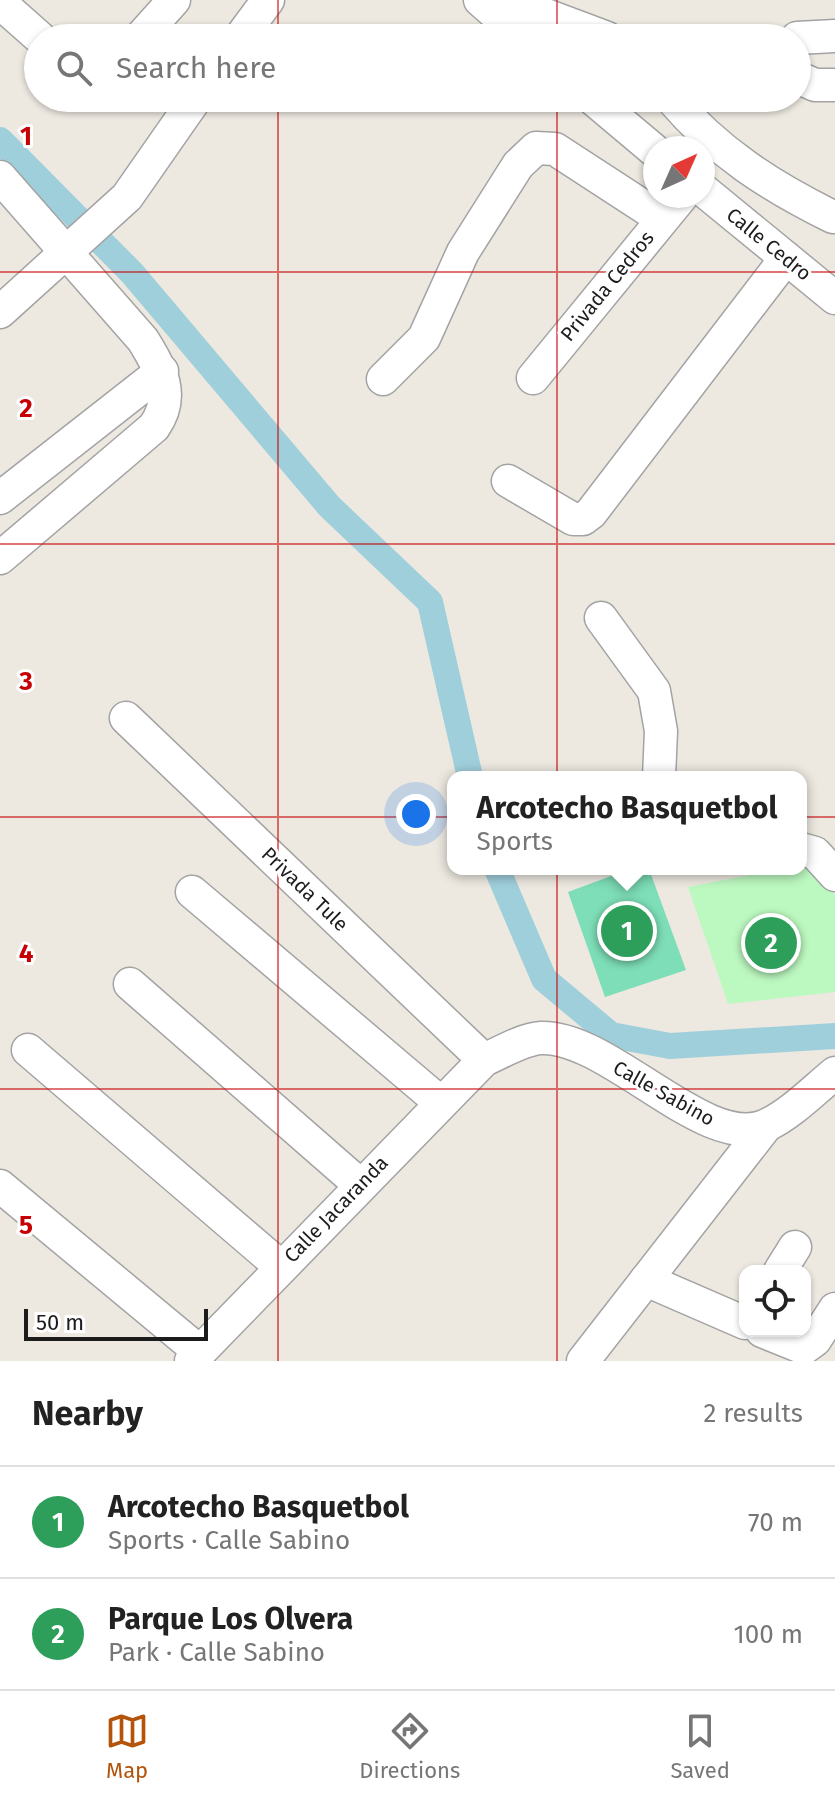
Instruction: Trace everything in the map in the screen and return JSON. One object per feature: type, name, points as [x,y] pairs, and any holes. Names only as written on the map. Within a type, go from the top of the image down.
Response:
[{"type":"street","points":[[153,24],[174,0]]},
{"type":"street","points":[[250,24],[268,0]]},
{"type":"street","points":[[480,0],[507,24]]},
{"type":"street","points":[[506,0],[569,24]]},
{"type":"street","points":[[576,0],[593,24]]},
{"type":"street","points":[[6,6],[25,24]]},
{"type":"street","points":[[811,37],[835,36]]},
{"type":"street","points":[[811,83],[835,85]]},
{"type":"street","points":[[0,312],[127,197],[186,112]]},
{"type":"street","points":[[619,112],[643,138]]},
{"type":"street","points":[[684,112],[710,140],[743,167],[833,217]]},
{"type":"street","points":[[383,379],[424,338],[463,252],[518,165],[536,148],[555,149],[643,193]]},
{"type":"street","points":[[0,177],[76,244],[162,371],[166,398],[154,427],[0,558]]},
{"type":"street","name":"Calle Cedro","points":[[715,200],[835,298]]},
{"type":"street","name":"Privada Cedros","points":[[533,378],[671,208]]},
{"type":"street","points":[[508,481],[573,519],[583,519],[591,513],[786,258]]},
{"type":"street","points":[[0,498],[162,371]]},
{"type":"street","points":[[601,618],[654,691],[661,731],[659,771]]},
{"type":"street","name":"Privada Tule","points":[[126,718],[484,1060]]},
{"type":"street","points":[[192,892],[441,1103]]},
{"type":"street","points":[[130,984],[359,1184]]},
{"type":"street","name":"Calle Sabino","points":[[484,1060],[539,1038],[575,1043],[701,1116],[735,1130],[766,1126]]},
{"type":"street","points":[[28,1050],[281,1267]]},
{"type":"street","name":"Calle Jacaranda","points":[[195,1356],[359,1184],[484,1060]]},
{"type":"street","points":[[583,1361],[766,1126],[835,1073]]},
{"type":"street","points":[[0,1186],[195,1356]]},
{"type":"street","points":[[646,1280],[739,1320]]},
{"type":"street","points":[[777,1337],[804,1348],[815,1340],[835,1309]]},
{"type":"green space","points":[[807,864],[835,895],[835,992],[728,1004],[688,887],[749,875],[807,875]]},
{"type":"green space","points":[[614,875],[651,875],[686,970],[605,997],[568,892]]},
{"type":"waterway","points":[[0,140],[132,273],[329,506],[430,602],[469,771]]},
{"type":"waterway","points":[[500,875],[544,979],[611,1035],[670,1046],[835,1036]]},
{"type":"place","name":"Arcotecho Basquetbol","points":[[627,931]]},
{"type":"place","name":"Parque Los Olvera","points":[[771,943]]}]
